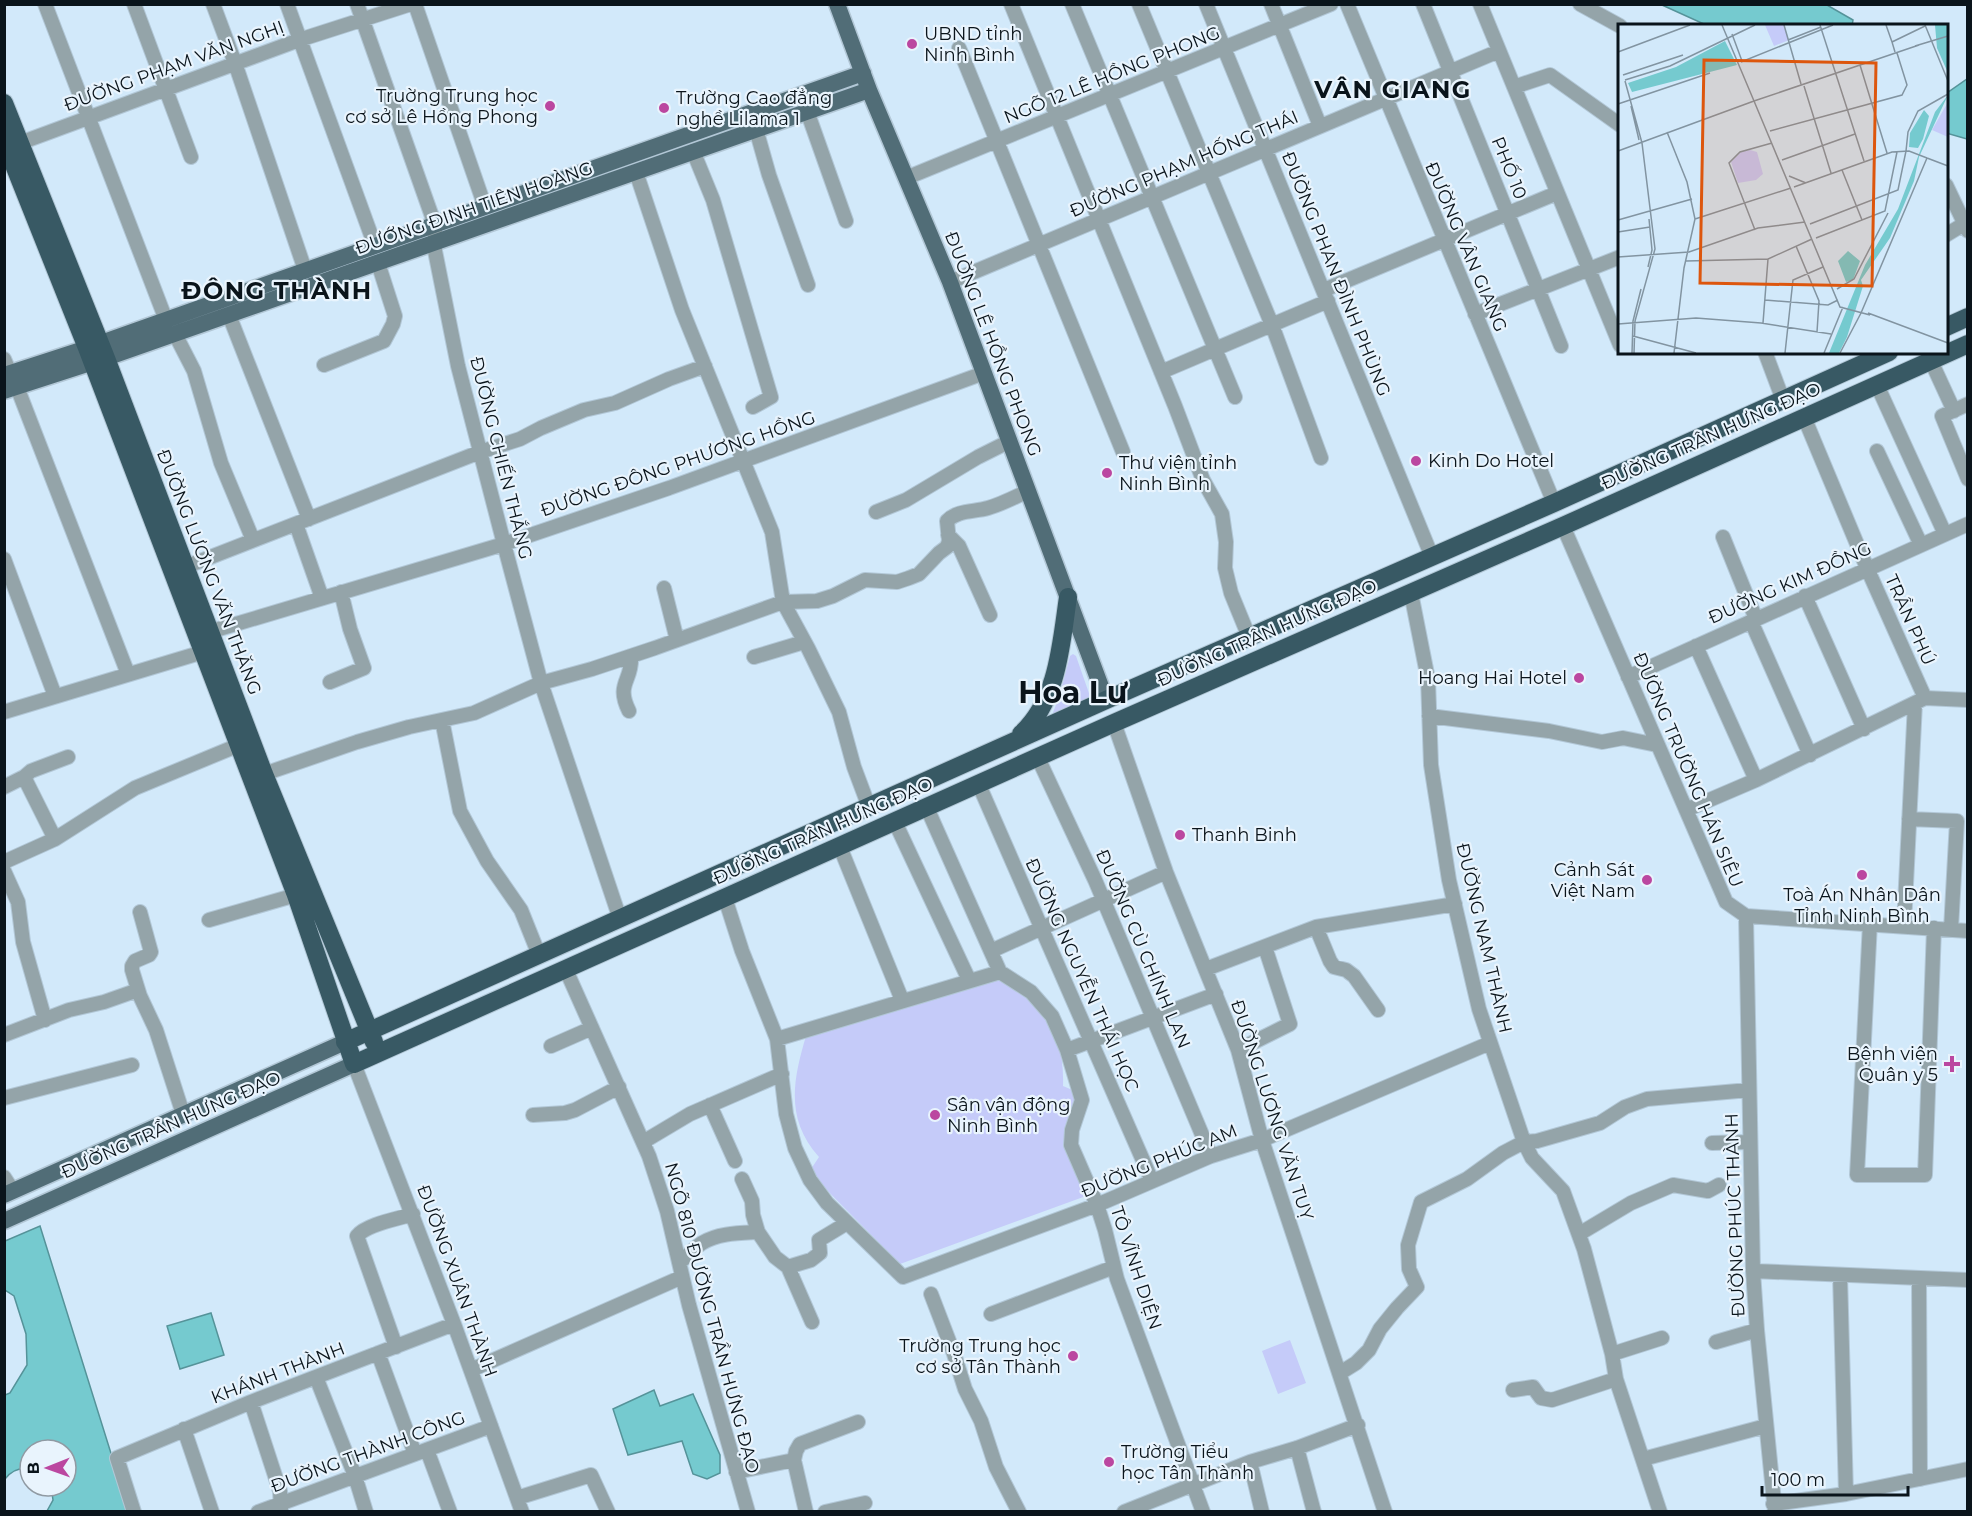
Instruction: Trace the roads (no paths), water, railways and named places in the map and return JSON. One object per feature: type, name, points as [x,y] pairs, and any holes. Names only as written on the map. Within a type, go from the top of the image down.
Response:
[{"type":"highway","name":"ĐƯỜNG LƯƠNG VĂN THĂNG","points":[[4,103],[12,141],[96,353],[185,567],[264,774],[379,1054]]},
{"type":"highway","points":[[1948,327],[1968,317]]},
{"type":"highway","name":"ĐƯỜNG TRÂN HƯNG ĐẠO","points":[[1948,353],[1968,344]]},
{"type":"highway","name":"ĐƯỜNG LƯƠNG VĂN THĂNG","points":[[96,353],[203,652],[297,895],[354,1064]]},
{"type":"highway","name":"ĐƯỜNG TRÂN HƯNG ĐẠO","points":[[345,1042],[1885,354]]},
{"type":"highway","name":"ĐƯỜNG TRÂN HƯNG ĐẠO","points":[[354,1064],[1114,723],[1563,526],[1946,354]]},
{"type":"highway","points":[[1789,397],[1804,417]]},
{"type":"highway","points":[[1554,503],[1563,526]]},
{"type":"highway","points":[[1012,743],[1035,722],[1049,696],[1062,640],[1068,597]]},
{"type":"highway","points":[[1106,700],[1114,723]]},
{"type":"main road","name":"ĐUỜNG LÊ HỒNG PHONG","points":[[837,4],[869,90],[950,282],[1106,700]]},
{"type":"main road","name":"ĐƯỚNG ĐINH TIÊN HOÀNG","points":[[171,327],[229,315],[300,278],[378,263],[863,73]]},
{"type":"main road","name":"ĐƯỚNG ĐINH TIÊN HOÀNG","points":[[8,377],[96,353],[171,327],[300,278],[375,246],[485,207],[598,176],[636,172],[869,90]]},
{"type":"main road","name":"ĐƯỜNG TRẦN HƯNG ĐẠO","points":[[7,1187],[183,1114],[345,1042]]},
{"type":"main road","name":"ĐƯỜNG TRẦN HƯNG ĐẠO","points":[[4,1221],[354,1064]]},
{"type":"street","points":[[45,4],[171,327],[194,371],[221,463],[253,540]]},
{"type":"street","points":[[134,4],[191,157]]},
{"type":"street","points":[[213,4],[235,63],[300,278]]},
{"type":"street","points":[[287,4],[375,246]]},
{"type":"street","name":"ĐƯỜNG CHIẾN THẮNG","points":[[357,4],[435,225],[435,251],[458,366],[541,683],[620,919]]},
{"type":"street","name":"ĐƯỜNG PHẠM VĂN NGHỊ","points":[[12,141],[88,117],[299,40],[411,4]]},
{"type":"street","points":[[415,4],[485,207]]},
{"type":"street","points":[[1011,4],[1203,480],[1222,514],[1226,542],[1225,568],[1231,593],[1249,637]]},
{"type":"street","points":[[1072,4],[1235,397]]},
{"type":"street","points":[[1140,4],[1272,325],[1322,458]]},
{"type":"street","name":"ĐƯỜNG PHAN ĐÌNH PHÙNG","points":[[1206,4],[1432,557]]},
{"type":"street","points":[[1271,4],[1320,126]]},
{"type":"street","name":"NGÕ 12 LÊ HỒNG PHONG","points":[[906,178],[1331,4]]},
{"type":"street","name":"ĐƯỜNG VÂN GIANG","points":[[1347,4],[1554,503]]},
{"type":"street","name":"PHỐ 10","points":[[1423,4],[1561,346]]},
{"type":"street","points":[[1480,4],[1618,342]]},
{"type":"street","points":[[1580,4],[1618,25]]},
{"type":"street","points":[[959,48],[1123,452]]},
{"type":"street","name":"ĐƯỜNG PHẠM HỐNG THÁI","points":[[950,282],[1266,148],[1386,101],[1499,51]]},
{"type":"street","points":[[1514,87],[1550,75],[1618,124]]},
{"type":"street","points":[[807,111],[846,221]]},
{"type":"street","points":[[756,129],[769,175],[808,285]]},
{"type":"street","points":[[693,151],[713,200],[771,397],[753,407]]},
{"type":"street","points":[[636,172],[682,310],[772,532],[783,602],[839,712],[854,767],[869,807]]},
{"type":"street","points":[[1948,187],[1966,228],[1948,235]]},
{"type":"street","points":[[1161,372],[1272,325],[1326,296],[1444,240],[1557,193]]},
{"type":"street","points":[[1475,314],[1618,258]]},
{"type":"street","points":[[324,365],[384,341],[393,324],[395,316],[378,263]]},
{"type":"street","points":[[229,315],[302,521],[322,598]]},
{"type":"street","points":[[1766,354],[1789,397]]},
{"type":"street","points":[[1931,361],[1954,411]]},
{"type":"street","points":[[185,567],[480,452],[520,439],[584,410],[615,403],[705,366]]},
{"type":"street","name":"ĐƯỜNG ĐÔNG PHƯƠNG HỒNG","points":[[209,632],[504,544],[669,488],[984,373]]},
{"type":"street","points":[[8,377],[128,674]]},
{"type":"street","points":[[1877,385],[1945,534]]},
{"type":"street","points":[[1968,404],[1942,416],[1968,478]]},
{"type":"street","name":"TRẦN PHÚ","points":[[1804,417],[1920,701]]},
{"type":"street","points":[[876,512],[906,500],[978,457],[1010,441]]},
{"type":"street","points":[[1877,451],[1921,545]]},
{"type":"street","points":[[264,774],[357,742],[474,713],[541,683],[631,656],[783,602],[817,601],[833,596],[865,580],[897,582],[919,574],[947,547],[947,521],[951,517],[960,513],[989,508],[1028,490]]},
{"type":"street","name":"ĐƯỜNG KIM ĐỒNG","points":[[1628,677],[1968,524]]},
{"type":"street","name":"ĐƯỜNG TRƯỜNG HÁN SIÊU","points":[[1563,526],[1726,902],[1746,916]]},
{"type":"street","points":[[948,535],[959,546],[990,615]]},
{"type":"street","points":[[1723,537],[1754,620],[1810,755]]},
{"type":"street","points":[[4,559],[56,696]]},
{"type":"street","points":[[664,588],[678,640]]},
{"type":"street","points":[[330,682],[364,668],[350,629],[341,592]]},
{"type":"street","name":"ĐƯỜNG NAM THÀNH","points":[[1411,593],[1428,679],[1431,765],[1449,880],[1479,1010],[1524,1142],[1532,1158],[1563,1191],[1579,1234],[1612,1354],[1616,1380],[1660,1512]]},
{"type":"street","points":[[1805,596],[1864,729]]},
{"type":"street","points":[[754,657],[804,642]]},
{"type":"street","points":[[1696,646],[1756,780]]},
{"type":"street","points":[[4,712],[203,652]]},
{"type":"street","points":[[629,711],[622,694],[632,665],[631,656]]},
{"type":"street","points":[[1686,810],[1810,755],[1920,701],[1968,700]]},
{"type":"street","points":[[1904,925],[1909,819],[1920,701]]},
{"type":"street","points":[[1429,716],[1549,731],[1602,742],[1623,738],[1658,745]]},
{"type":"street","points":[[442,720],[460,811],[487,861],[521,910],[539,955]]},
{"type":"street","name":"ĐƯỜNG LƯƠNG VĂN TUỴ","points":[[1114,723],[1166,872],[1238,1050],[1262,1140],[1385,1512]]},
{"type":"street","points":[[4,862],[55,839],[135,788],[239,745]]},
{"type":"street","points":[[4,787],[31,771],[68,757]]},
{"type":"street","name":"ĐƯỜNG CÙ CHÍNH LAN","points":[[1038,758],[1104,900],[1211,1156]]},
{"type":"street","points":[[24,777],[55,839]]},
{"type":"street","name":"ĐƯỜNG NGUYỄN THÁI HỌC","points":[[979,785],[1152,1181]]},
{"type":"street","points":[[777,1039],[1000,972],[927,808]]},
{"type":"street","points":[[1909,819],[1957,821],[1951,929]]},
{"type":"street","points":[[895,822],[969,980]]},
{"type":"street","points":[[840,847],[902,1000]]},
{"type":"street","points":[[4,871],[18,902],[23,942],[45,1020]]},
{"type":"street","points":[[991,951],[1166,872]]},
{"type":"street","points":[[209,920],[297,895]]},
{"type":"street","points":[[725,898],[742,951],[777,1039],[786,1114],[795,1148],[810,1180],[827,1203],[847,1223],[819,1240],[820,1253],[811,1260],[788,1267]]},
{"type":"street","points":[[1206,969],[1316,927],[1455,904]]},
{"type":"street","points":[[140,912],[152,952],[132,963],[132,970],[138,990],[156,1030],[183,1114]]},
{"type":"street","points":[[1746,916],[1968,931]]},
{"type":"street","name":"ĐƯỜNG PHÚC THÀNH","points":[[1746,916],[1753,1271],[1774,1508]]},
{"type":"street","points":[[1870,923],[1857,1175],[1925,1175],[1934,928]]},
{"type":"street","points":[[1316,927],[1334,967],[1346,970],[1354,976],[1378,1010]]},
{"type":"street","points":[[1238,1050],[1290,1024],[1265,947]]},
{"type":"street","name":"NGÕ 810 ĐƯỜNG TRẦN HƯNG ĐẠO","points":[[566,970],[643,1142],[668,1210],[682,1277],[748,1512]]},
{"type":"street","name":"TÔ VĨNH DIỆN","points":[[1000,972],[1031,992],[1052,1016],[1067,1050],[1082,1101],[1072,1130],[1071,1145],[1097,1205],[1114,1267],[1203,1512]]},
{"type":"street","points":[[4,1035],[69,1010],[104,1002],[138,990]]},
{"type":"street","points":[[1067,1050],[1216,994]]},
{"type":"street","points":[[551,1046],[592,1028]]},
{"type":"street","name":"ĐƯỜNG PHÚC AM","points":[[847,1223],[903,1277],[1097,1205],[1211,1156],[1262,1140],[1490,1043]]},
{"type":"street","name":"ĐƯỜNG XUÂN THÀNH","points":[[354,1064],[413,1214],[519,1505]]},
{"type":"street","points":[[4,1098],[132,1065]]},
{"type":"street","points":[[643,1142],[690,1114],[782,1074]]},
{"type":"street","points":[[532,1115],[565,1113],[575,1110],[619,1087]]},
{"type":"street","points":[[1340,1373],[1370,1350],[1380,1329],[1396,1308],[1417,1287],[1409,1269],[1408,1245],[1421,1202],[1467,1179],[1503,1153],[1524,1142],[1537,1141],[1600,1123],[1625,1107],[1647,1099],[1749,1090]]},
{"type":"street","points":[[710,1105],[735,1161]]},
{"type":"street","points":[[1712,1143],[1750,1142]]},
{"type":"street","points":[[742,1179],[752,1201],[758,1232],[775,1257],[788,1267],[812,1322]]},
{"type":"street","points":[[1579,1234],[1631,1203],[1673,1185],[1708,1191],[1719,1185]]},
{"type":"street","points":[[396,1347],[357,1236],[379,1224],[413,1214]]},
{"type":"street","points":[[680,1262],[701,1244],[714,1237],[758,1232]]},
{"type":"street","points":[[991,1314],[1114,1267]]},
{"type":"street","points":[[1753,1271],[1968,1280]]},
{"type":"street","points":[[1840,1275],[1846,1494]]},
{"type":"street","points":[[471,1370],[682,1277]]},
{"type":"street","points":[[1919,1278],[1920,1479]]},
{"type":"street","points":[[931,1294],[965,1389],[981,1421],[996,1467],[1018,1512]]},
{"type":"street","name":"KHÁNH THÀNH","points":[[134,1512],[117,1458],[250,1402],[454,1324]]},
{"type":"street","points":[[1716,1342],[1757,1330]]},
{"type":"street","points":[[1612,1354],[1662,1338]]},
{"type":"street","points":[[378,1353],[450,1512]]},
{"type":"street","points":[[316,1377],[355,1476],[366,1512]]},
{"type":"street","points":[[1513,1390],[1533,1387],[1541,1398],[1552,1400],[1616,1380]]},
{"type":"street","points":[[250,1402],[280,1491],[281,1507]]},
{"type":"street","points":[[806,1512],[794,1460],[800,1444],[858,1422]]},
{"type":"street","points":[[1124,1512],[1250,1462],[1298,1448],[1358,1425]]},
{"type":"street","name":"ĐƯỜNG THÀNH CÔNG","points":[[258,1512],[281,1507],[355,1476],[491,1426]]},
{"type":"street","points":[[1643,1459],[1766,1426]]},
{"type":"street","points":[[184,1430],[212,1512]]},
{"type":"street","points":[[1298,1448],[1314,1512]]},
{"type":"street","points":[[735,1472],[794,1460]]},
{"type":"street","points":[[1250,1462],[1262,1512]]},
{"type":"street","points":[[1774,1508],[1968,1469]]},
{"type":"street","points":[[519,1505],[591,1475],[608,1512]]},
{"type":"street","points":[[825,1512],[865,1503]]},
{"type":"place","name":"UBND tỉnh Ninh Bình","points":[[912,44]]},
{"type":"place","name":"Truờng Trung học cơ sở Lê Hồng Phong","points":[[550,106]]},
{"type":"place","name":"Trường Cao đẳng nghề Lilama 1","points":[[664,108]]},
{"type":"place","name":"Kinh Do Hotel","points":[[1416,461]]},
{"type":"place","name":"Thư viện tỉnh Ninh Bình","points":[[1107,473]]},
{"type":"place","name":"Hoang Hai Hotel","points":[[1579,678]]},
{"type":"place","name":"Thanh Binh","points":[[1180,835]]},
{"type":"place","name":"Toà Án Nhân Dân Tỉnh Ninh Bình","points":[[1862,875]]},
{"type":"place","name":"Cảnh Sát Việt Nam","points":[[1647,880]]},
{"type":"place","name":"Bệnh viện Quân y 5","points":[[1952,1064]]},
{"type":"place","name":"Sân vận động Ninh Bình","points":[[935,1115]]},
{"type":"place","name":"Trường Trung học cơ sở Tân Thành","points":[[1073,1356]]},
{"type":"place","name":"Trường Tiểu học Tân Thành","points":[[1109,1462]]},
{"type":"district","name":"VÂN GIANG","points":[[1393,89]]},
{"type":"district","name":"ĐÔNG THÀNH","points":[[277,290]]},
{"type":"district","name":"Hoa Lư","points":[[1073,692]]}]
